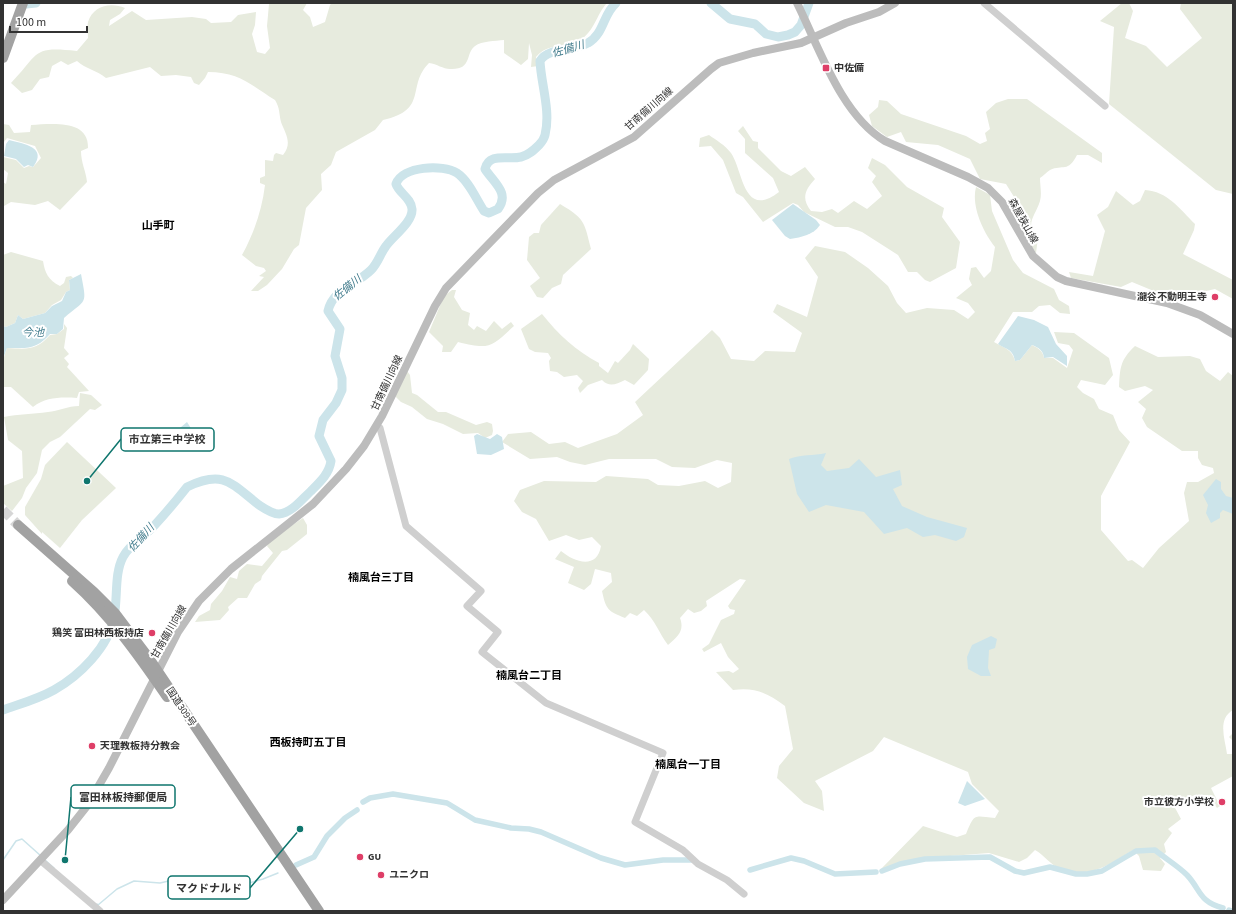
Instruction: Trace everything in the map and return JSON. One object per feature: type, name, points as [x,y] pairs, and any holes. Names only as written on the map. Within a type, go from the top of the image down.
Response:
[{"type":"highway","points":[[3,38],[16,3]]},
{"type":"highway","points":[[3,58],[23,3]]},
{"type":"highway","name":"国道309号","points":[[17,527],[93,596],[115,613],[131,640],[290,874],[319,911]]},
{"type":"highway","name":"国道309号","points":[[290,874],[311,911]]},
{"type":"main road","name":"森屋狭山線","points":[[797,3],[842,96],[852,111],[867,127],[889,144],[968,177],[988,188],[1002,202],[1033,256],[1048,271],[1066,281],[1179,307],[1211,320],[1233,334]]},
{"type":"main road","name":"甘南備川向線","points":[[3,900],[76,822],[87,806],[106,774],[186,621],[207,592],[231,569],[316,500],[346,468],[377,426],[442,293],[544,189],[567,172],[634,137],[719,63],[753,53],[796,45],[846,23],[879,12],[895,3]]},
{"type":"street","points":[[984,3],[1105,106]]},
{"type":"street","points":[[377,426],[380,428],[406,526],[481,591],[467,606],[498,632],[482,652],[546,703],[663,753],[635,822],[683,850],[698,864],[727,880],[744,894]]},
{"type":"street","points":[[40,860],[100,911]]},
{"type":"shaded area","points":[[307,3],[303,10],[310,17],[313,27],[325,22],[332,3],[607,3],[589,33],[574,44],[552,47],[541,52],[536,57],[538,66],[531,67],[532,55],[529,43],[528,59],[521,65],[504,53],[504,40],[478,44],[472,49],[465,64],[457,69],[447,69],[429,63],[422,72],[412,104],[406,110],[397,116],[383,120],[375,130],[336,152],[331,165],[321,174],[322,190],[306,208],[299,245],[294,249],[282,269],[267,285],[258,291],[251,291],[264,277],[259,276],[266,271],[264,268],[256,266],[242,255],[254,230],[260,212],[265,185],[260,183],[260,178],[265,176],[265,160],[273,161],[276,153],[283,155],[286,151],[288,142],[281,122],[279,108],[275,100],[244,80],[228,74],[208,72],[199,85],[194,83],[191,77],[176,75],[161,76],[150,67],[106,78],[77,61],[68,65],[61,61],[52,66],[49,77],[40,79],[32,90],[22,93],[11,83],[32,58],[44,51],[77,51],[88,38],[88,22],[90,17],[94,12],[103,7],[114,5],[125,8],[120,14],[110,20],[109,26],[132,11],[146,20],[192,17],[206,19],[211,23],[231,22],[238,15],[256,12],[255,25],[252,34],[257,52],[265,54],[270,48],[267,26],[269,4]]},
{"type":"shaded area","points":[[1122,3],[1129,3],[1133,11],[1125,38],[1146,46],[1167,67],[1202,38],[1180,9],[1181,3],[1233,3],[1233,194],[1216,190],[1109,104],[1114,27],[1100,21]]},
{"type":"shaded area","points":[[1008,99],[1027,99],[1102,153],[1102,163],[1088,155],[1077,155],[1074,161],[1068,166],[1050,170],[1040,178],[1041,198],[1031,224],[1034,233],[1038,238],[1036,253],[1019,226],[1026,216],[1006,184],[980,179],[970,159],[938,145],[906,142],[901,132],[887,137],[872,126],[869,115],[878,107],[879,100],[887,101],[901,114],[966,136],[980,144],[987,141],[985,133],[990,129],[986,112],[996,103]]},
{"type":"shaded area","points":[[3,124],[9,125],[14,133],[30,132],[31,125],[68,125],[82,132],[87,139],[88,148],[81,151],[87,182],[60,210],[48,201],[35,205],[11,202],[4,206],[3,210],[3,182],[6,184],[8,173],[3,169],[3,157],[16,160],[24,168],[29,166],[33,167],[41,158],[35,146],[7,138],[4,142]]},
{"type":"shaded area","points":[[743,126],[753,141],[758,142],[758,148],[781,171],[791,176],[805,167],[815,179],[809,187],[805,198],[811,211],[822,212],[832,209],[838,213],[854,201],[867,209],[882,196],[872,182],[876,176],[868,168],[872,158],[885,165],[907,187],[944,208],[942,217],[960,242],[956,268],[930,282],[925,280],[917,272],[908,272],[898,255],[862,232],[848,227],[835,227],[804,212],[798,205],[793,203],[763,222],[743,197],[736,193],[723,160],[711,146],[699,147],[700,138],[709,135],[720,143],[731,153],[746,189],[751,196],[758,200],[767,199],[779,192],[773,178],[745,153],[745,139],[738,131]]},
{"type":"shaded area","points":[[976,187],[990,195],[992,211],[1013,260],[1023,273],[1054,289],[1059,300],[1069,306],[1070,314],[1060,313],[1050,305],[1039,306],[1032,312],[1013,312],[994,342],[1010,351],[1015,361],[1020,360],[1032,345],[1043,353],[1044,358],[1053,358],[1067,368],[1073,350],[1069,345],[1058,343],[1054,332],[1074,333],[1109,358],[1113,375],[1105,385],[1081,380],[1077,387],[1083,393],[1094,399],[1099,409],[1113,415],[1119,430],[1130,442],[1101,496],[1101,530],[1128,561],[1132,560],[1143,568],[1159,548],[1189,521],[1184,493],[1187,482],[1198,482],[1214,473],[1213,468],[1202,465],[1198,458],[1198,451],[1182,451],[1147,427],[1142,418],[1146,409],[1138,402],[1153,390],[1145,386],[1125,391],[1119,387],[1121,369],[1126,356],[1135,346],[1158,357],[1190,356],[1200,359],[1206,371],[1220,381],[1228,372],[1233,376],[1233,710],[1225,719],[1223,730],[1227,754],[1233,754],[1233,776],[1211,788],[1220,806],[1217,808],[1208,795],[1195,795],[1173,804],[1181,819],[1168,829],[1172,833],[1164,844],[1166,852],[1160,858],[1165,864],[1161,871],[1143,870],[1139,856],[1133,850],[1099,869],[1080,873],[1060,869],[1035,850],[1027,858],[1019,862],[989,853],[924,858],[881,869],[923,826],[957,837],[966,834],[971,822],[976,817],[995,818],[999,811],[972,784],[968,772],[884,737],[873,751],[815,781],[822,791],[824,811],[804,803],[777,778],[779,766],[793,749],[785,706],[767,694],[755,690],[733,690],[716,672],[729,671],[733,673],[739,669],[728,657],[721,643],[704,652],[702,649],[709,644],[721,620],[734,614],[735,610],[730,609],[728,606],[746,580],[740,579],[706,601],[707,606],[701,611],[694,613],[688,609],[680,618],[682,627],[681,630],[668,645],[651,618],[644,610],[637,616],[630,613],[625,618],[615,614],[609,609],[602,591],[612,582],[611,573],[595,569],[591,584],[584,590],[568,583],[574,567],[555,559],[561,551],[578,561],[590,561],[599,554],[601,546],[592,537],[579,540],[566,535],[549,541],[536,519],[522,512],[514,501],[520,490],[544,481],[596,482],[606,476],[648,479],[658,485],[679,486],[705,481],[718,488],[731,482],[732,463],[717,460],[695,468],[672,467],[656,459],[609,459],[585,465],[570,462],[557,457],[530,459],[502,442],[508,434],[531,432],[549,444],[565,442],[578,448],[617,434],[643,415],[635,402],[712,330],[720,338],[731,359],[754,361],[765,351],[795,352],[802,333],[773,312],[777,304],[807,317],[818,277],[805,258],[815,246],[845,252],[868,268],[888,286],[897,303],[906,313],[927,308],[954,310],[968,319],[975,312],[968,303],[956,298],[972,285],[969,279],[971,268],[976,267],[984,278],[991,271],[995,247],[986,234],[979,218],[975,202]]},
{"type":"shaded area","points":[[1145,190],[1153,191],[1167,197],[1195,224],[1194,230],[1183,254],[1233,280],[1233,299],[1215,289],[1202,292],[1191,302],[1174,293],[1161,294],[1132,282],[1121,287],[1071,278],[1069,272],[1093,276],[1105,231],[1097,215],[1108,207],[1116,191],[1133,205],[1140,201]]},
{"type":"shaded area","points":[[560,204],[579,217],[585,226],[591,249],[563,275],[561,284],[552,288],[543,298],[537,297],[530,286],[540,278],[527,260],[529,237],[534,233],[539,233],[541,225]]},
{"type":"shaded area","points":[[11,252],[43,261],[48,276],[60,286],[64,283],[66,277],[71,276],[73,278],[69,280],[70,290],[66,292],[61,300],[52,305],[45,313],[23,319],[18,315],[15,323],[6,327],[3,326],[3,255]]},
{"type":"shaded area","points":[[452,290],[456,290],[454,297],[462,310],[470,313],[468,325],[474,330],[477,326],[486,331],[494,321],[502,329],[511,322],[514,326],[495,342],[489,345],[477,346],[458,342],[451,352],[442,352],[443,346],[429,332],[444,296]]},
{"type":"shaded area","points":[[542,314],[568,342],[599,363],[599,366],[608,373],[615,361],[618,363],[630,350],[633,344],[649,359],[648,370],[634,385],[625,380],[610,385],[602,380],[588,385],[580,393],[578,388],[583,381],[577,375],[564,377],[557,372],[550,371],[549,361],[551,358],[548,353],[535,352],[529,349],[521,329]]},
{"type":"shaded area","points":[[64,324],[67,328],[64,348],[69,354],[64,358],[69,364],[67,367],[89,391],[79,392],[77,398],[48,399],[33,407],[11,387],[3,387],[3,360],[7,348],[26,349],[36,346],[50,335],[57,334],[64,329]]},
{"type":"shaded area","points":[[407,371],[410,375],[412,393],[417,395],[438,412],[446,412],[476,425],[487,422],[492,424],[492,435],[485,438],[478,433],[463,434],[443,424],[427,419],[412,407],[401,402],[395,396]]},
{"type":"shaded area","points":[[80,393],[91,395],[102,405],[95,410],[90,409],[60,437],[50,442],[42,450],[37,473],[26,488],[22,498],[12,511],[3,503],[3,486],[23,478],[22,451],[8,440],[4,417],[79,406]]},
{"type":"shaded area","points":[[67,442],[116,488],[82,520],[60,548],[42,532],[42,534],[25,515],[25,507],[41,479],[45,465]]},
{"type":"shaded area","points":[[303,518],[307,525],[307,534],[287,550],[282,551],[262,576],[261,580],[255,584],[247,598],[238,598],[228,607],[229,610],[220,620],[195,622],[199,616],[210,610],[211,604],[222,591],[230,577],[237,579],[239,571],[247,564],[262,566],[273,553],[267,546],[270,540]]},
{"type":"shaded area","points":[[1233,733],[1233,754],[1232,740],[1229,737]]},
{"type":"water","points":[[9,140],[27,145],[36,151],[38,155],[33,167],[28,165],[24,167],[16,159],[4,156],[6,144]]},
{"type":"water","points":[[793,204],[816,220],[820,225],[811,233],[790,239],[785,236],[772,220]]},
{"type":"water","name":"今池","points":[[81,274],[84,297],[81,304],[64,318],[63,329],[57,334],[50,334],[40,343],[31,347],[7,348],[3,359],[3,326],[6,327],[15,323],[18,315],[23,319],[45,313],[52,306],[62,301],[66,292],[70,290],[69,280]]},
{"type":"water","points":[[1018,316],[1034,320],[1048,327],[1056,344],[1067,356],[1067,366],[1053,357],[1044,358],[1043,353],[1037,347],[1032,345],[1020,360],[1015,361],[1013,354],[1009,350],[998,344]]},
{"type":"water","points":[[187,422],[194,433],[175,447],[168,438]]},
{"type":"water","points":[[477,434],[490,439],[497,434],[502,437],[504,449],[491,455],[477,454],[474,436]]},
{"type":"water","points":[[826,453],[821,465],[827,471],[849,468],[859,459],[876,477],[900,470],[902,485],[893,489],[902,506],[927,517],[967,528],[964,537],[956,541],[935,535],[923,537],[907,528],[884,534],[864,512],[826,505],[809,512],[797,494],[789,459],[798,456]]},
{"type":"water","points":[[1216,479],[1221,482],[1221,489],[1226,496],[1233,498],[1233,514],[1223,510],[1220,513],[1220,518],[1211,523],[1206,513],[1208,505],[1203,495]]},
{"type":"water","points":[[991,636],[997,639],[995,648],[989,650],[988,668],[991,676],[981,676],[968,669],[967,657],[972,645]]},
{"type":"water","points":[[967,781],[985,799],[965,806],[958,803]]},
{"type":"waterway","points":[[26,4],[36,3]]},
{"type":"waterway","name":"佐備川","points":[[3,710],[35,699],[54,690],[73,677],[92,660],[106,639],[111,628],[115,610],[118,571],[123,557],[133,544],[153,527],[187,487],[210,479],[227,481],[259,505],[271,512],[279,514],[288,511],[300,502],[321,481],[326,474],[331,461],[319,436],[323,420],[336,403],[342,390],[342,378],[335,356],[340,329],[328,311],[335,297],[340,292],[371,270],[386,246],[409,219],[412,209],[410,202],[396,184],[406,173],[414,170],[424,168],[442,168],[451,170],[461,176],[472,190],[484,211],[489,213],[498,209],[501,203],[502,193],[485,169],[487,164],[490,160],[500,158],[516,158],[526,155],[540,144],[545,135],[547,117],[540,61],[549,53],[588,43],[597,34],[608,13],[616,3]]},
{"type":"waterway","name":"佐備川","points":[[711,3],[730,19],[755,24],[766,34],[778,37],[795,32],[801,25],[809,3]]},
{"type":"waterway","points":[[363,802],[370,798],[393,794],[447,803],[475,820],[511,828],[529,829],[541,832],[601,858],[625,865],[663,860],[691,860]]},
{"type":"waterway","points":[[296,865],[314,857],[327,836],[345,818],[357,810]]},
{"type":"waterway","points":[[3,860],[16,841],[22,839],[41,856]]},
{"type":"waterway","points":[[882,871],[900,864],[925,859],[990,857],[1015,871],[1024,873],[1050,867],[1076,874],[1087,874],[1102,871],[1136,851],[1155,850],[1187,875],[1205,899],[1223,908]]},
{"type":"waterway","points":[[750,870],[791,858],[804,861],[835,874],[876,872]]},
{"type":"waterway","points":[[45,860],[54,868]]},
{"type":"waterway","points":[[97,904],[98,905],[117,889],[134,881],[160,883],[173,880],[192,880],[204,886],[228,889],[278,873]]},
{"type":"tunnel","points":[[3,510],[18,525]]},
{"type":"place","name":"中佐備","points":[[826,68]]},
{"type":"place","name":"瀧谷不動明王寺","points":[[1215,297]]},
{"type":"place","name":"市立第三中学校","points":[[87,481]]},
{"type":"place","name":"鶏笑 富田林西板持店","points":[[152,633]]},
{"type":"place","name":"天理教板持分教会","points":[[92,746]]},
{"type":"place","name":"市立彼方小学校","points":[[1222,802]]},
{"type":"place","name":"マクドナルド","points":[[300,829]]},
{"type":"place","name":"GU","points":[[360,857]]},
{"type":"place","name":"富田林板持郵便局","points":[[65,860]]},
{"type":"place","name":"ユニクロ","points":[[381,875]]},
{"type":"district","name":"山手町","points":[[158,225]]},
{"type":"district","name":"楠風台三丁目","points":[[381,577]]},
{"type":"district","name":"楠風台二丁目","points":[[529,675]]},
{"type":"district","name":"西板持町五丁目","points":[[308,742]]},
{"type":"district","name":"楠風台一丁目","points":[[688,764]]}]
